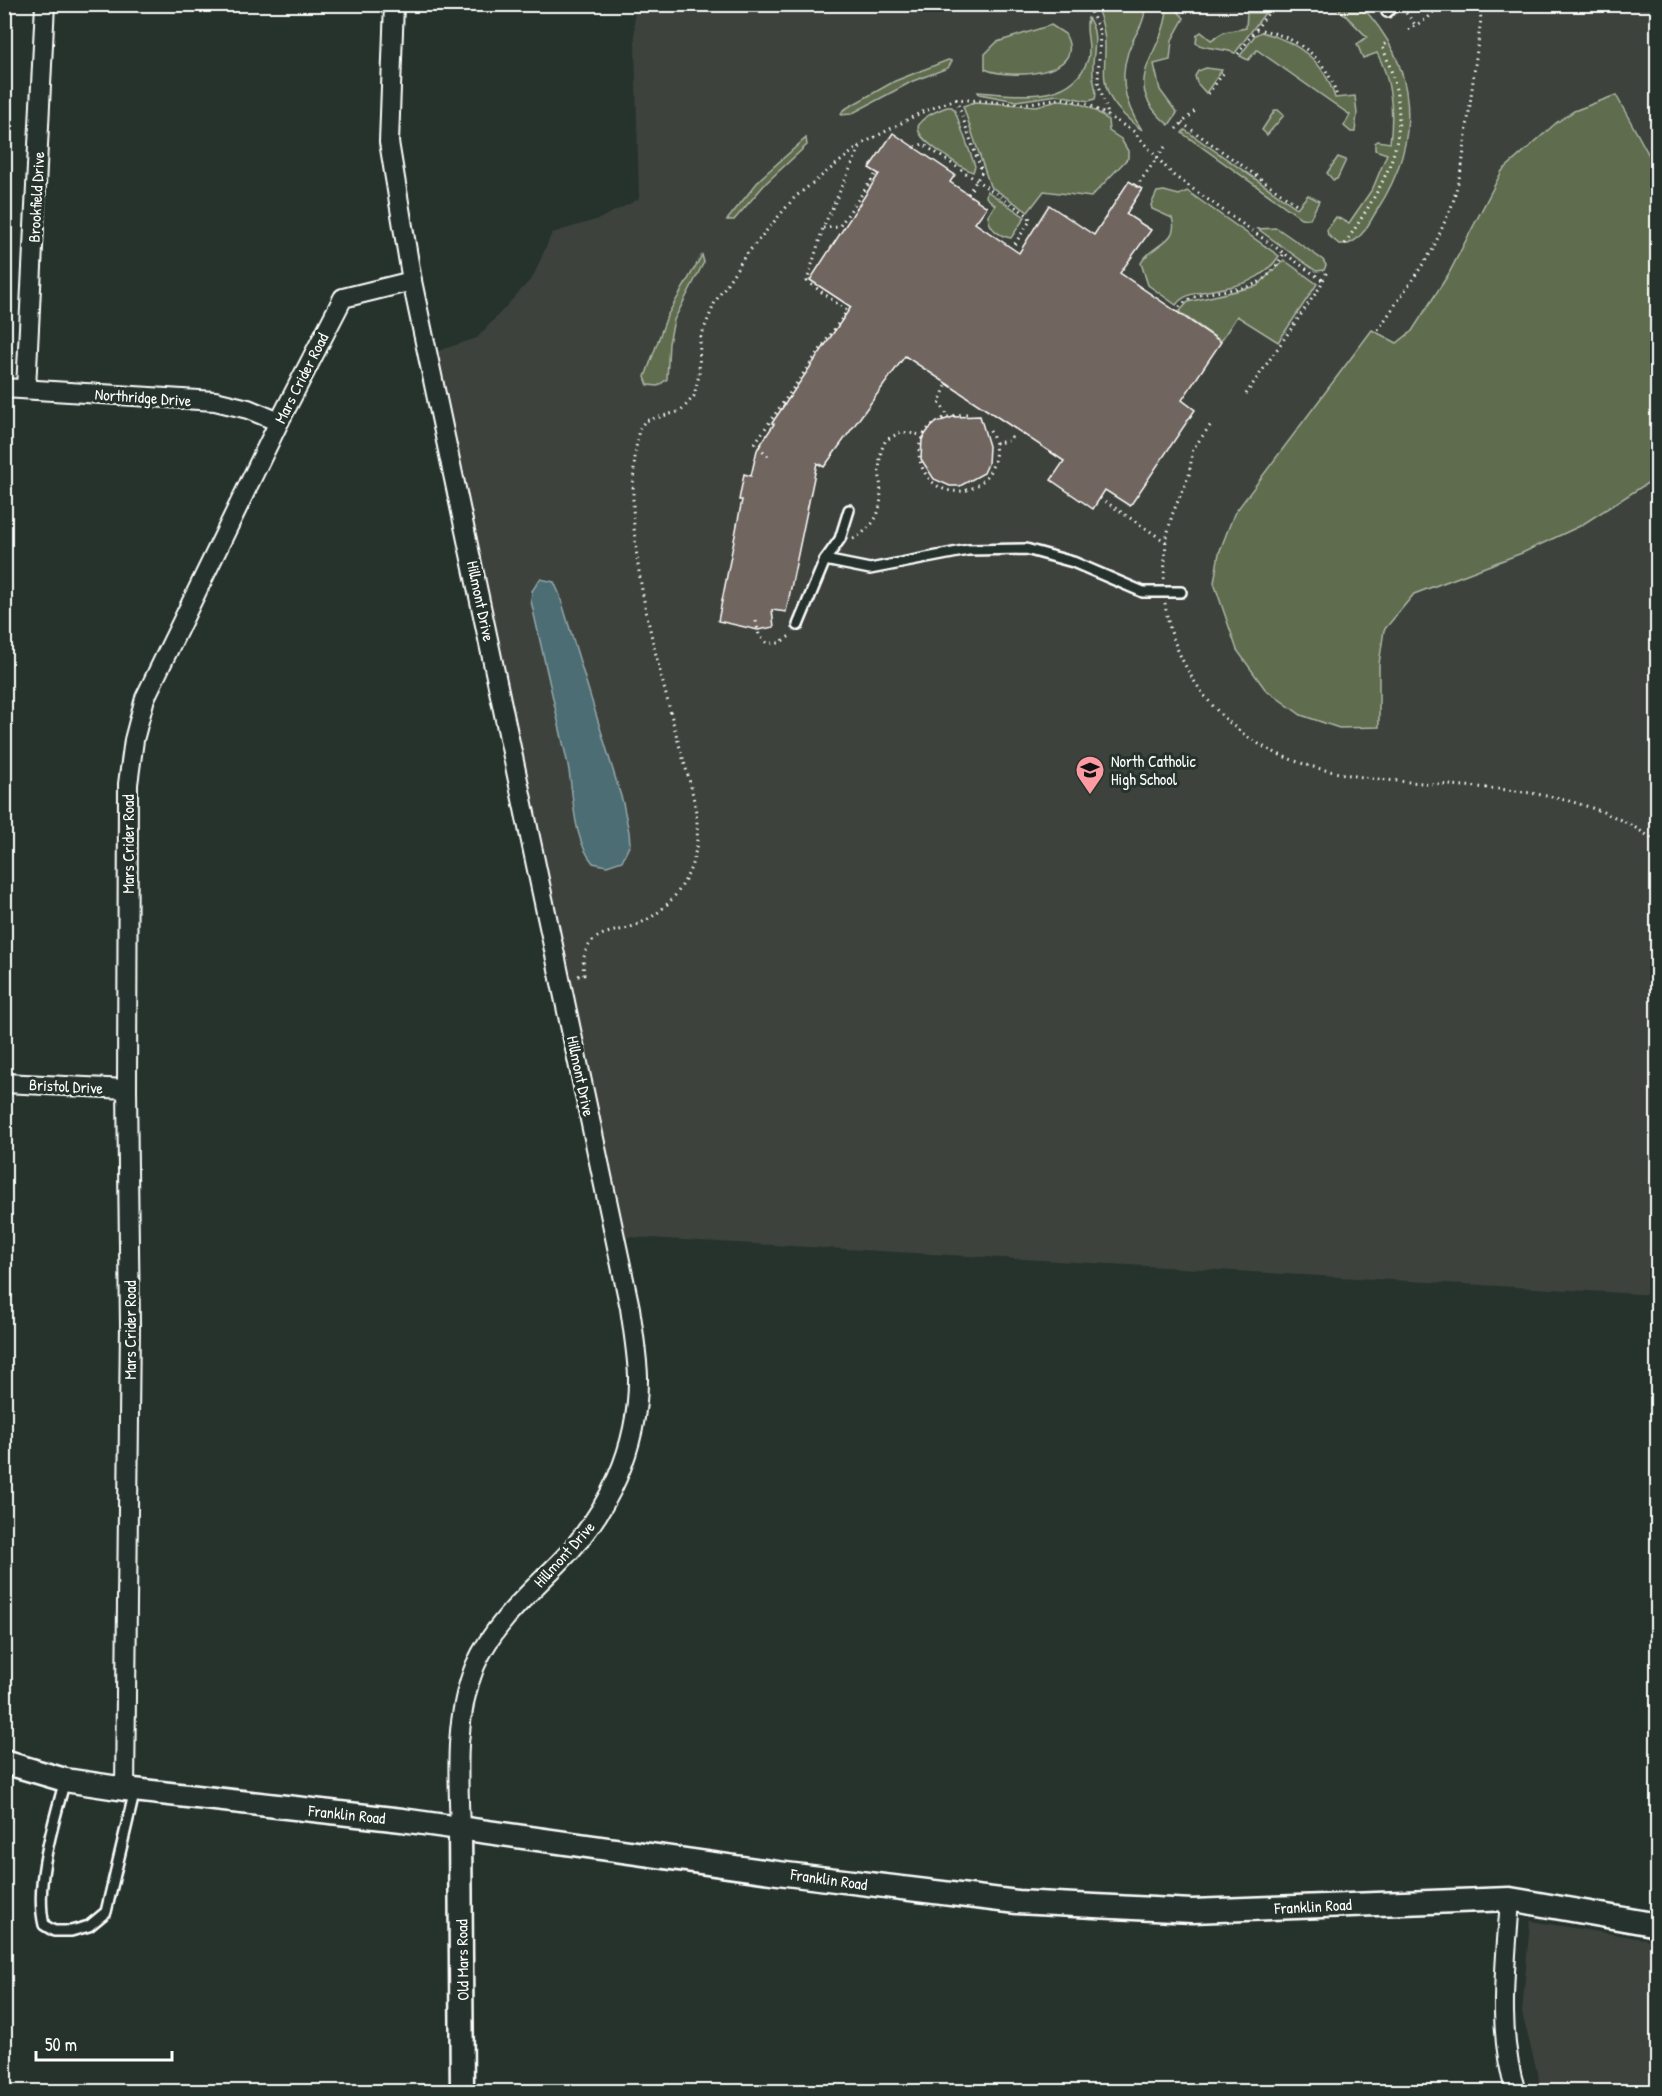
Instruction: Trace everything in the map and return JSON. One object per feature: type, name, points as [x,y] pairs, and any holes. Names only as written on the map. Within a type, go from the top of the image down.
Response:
[{"type":"street","name":"Brookfield Drive","points":[[26,389],[45,4]]},
{"type":"street","points":[[394,4],[389,142],[412,282]]},
{"type":"street","name":"Mars Crider Road","points":[[130,1790],[128,784],[134,740],[145,698],[342,298],[412,282]]},
{"type":"street","name":"Hillmont Drive","points":[[412,282],[630,1308],[638,1376],[636,1406],[626,1457],[608,1500],[584,1536],[501,1625],[475,1665],[465,1702],[458,1745],[460,1829]]},
{"type":"street","name":"Northridge Drive","points":[[4,388],[215,401],[279,422]]},
{"type":"street","name":"Bristol Drive","points":[[4,1083],[127,1089]]},
{"type":"street","name":"Franklin Road","points":[[4,1762],[65,1780],[130,1790],[460,1829],[892,1888],[1086,1907],[1192,1911],[1510,1899],[1655,1927]]},
{"type":"street","name":"Old Mars Road","points":[[460,1829],[462,2091]]},
{"type":"street","points":[[1510,1899],[1504,2010],[1505,2049],[1516,2091]]},
{"type":"lane","points":[[1387,12],[1397,4]]},
{"type":"lane","points":[[798,625],[825,560],[837,543],[849,510]]},
{"type":"lane","points":[[825,560],[870,569],[959,551],[1026,549],[1073,562],[1143,592],[1164,594],[1181,592]]},
{"type":"lane","points":[[65,1780],[50,1838],[40,1909],[44,1925],[54,1931],[70,1931],[89,1926],[106,1912],[130,1790]]},
{"type":"path","points":[[1408,30],[1428,18],[1440,4]]},
{"type":"path","points":[[1378,330],[1432,251],[1453,204],[1464,149],[1481,19],[1479,4]]},
{"type":"path","points":[[1091,12],[1100,32],[1098,82],[1108,115]]},
{"type":"path","points":[[1405,12],[1416,26]]},
{"type":"path","points":[[1238,54],[1268,13]]},
{"type":"path","points":[[1256,29],[1287,37],[1308,49],[1327,71],[1337,97]]},
{"type":"path","points":[[1345,244],[1379,192],[1395,151],[1399,105],[1394,76],[1382,46],[1389,41]]},
{"type":"path","points":[[1208,94],[1225,71]]},
{"type":"path","points":[[578,976],[584,975],[585,952],[596,938],[646,920],[670,902],[688,873],[697,844],[694,804],[649,628],[638,570],[633,505],[639,429],[645,421],[681,411],[694,396],[699,375],[700,339],[724,287],[760,236],[795,197],[862,144],[920,112],[956,99],[1023,104],[1064,98],[1088,104],[1133,131],[1156,159],[1173,175],[1322,280]]},
{"type":"path","points":[[956,99],[982,172],[968,194]]},
{"type":"path","points":[[1176,129],[1196,110]]},
{"type":"path","points":[[1182,123],[1299,206]]},
{"type":"path","points":[[768,456],[755,443],[847,311],[807,281],[823,228],[862,144]]},
{"type":"path","points":[[915,147],[923,144],[1030,217],[1012,248]]},
{"type":"path","points":[[1136,187],[1165,147]]},
{"type":"path","points":[[823,228],[839,227],[875,175]]},
{"type":"path","points":[[1176,312],[1186,299],[1259,282],[1272,270],[1284,253]]},
{"type":"path","points":[[1246,394],[1328,269]]},
{"type":"path","points":[[946,386],[939,402],[948,416]]},
{"type":"path","points":[[967,414],[948,416],[934,422],[922,435],[918,449],[921,467],[934,483],[951,490],[971,488],[988,476],[994,463],[995,443],[988,428]]},
{"type":"path","points":[[1212,423],[1192,453],[1189,475],[1172,515],[1166,542],[1164,594],[1175,641],[1189,675],[1226,720],[1252,741],[1271,752],[1326,771],[1564,798],[1606,812],[1658,843]]},
{"type":"path","points":[[837,543],[862,534],[875,517],[883,495],[879,461],[886,440],[901,432],[922,435]]},
{"type":"path","points":[[995,443],[1009,441],[1014,434]]},
{"type":"path","points":[[1100,498],[1166,542]]},
{"type":"path","points":[[756,621],[763,641],[771,644],[784,641],[798,625]]},
{"type":"shaded area","name":"North Catholic High School","points":[[634,5],[1657,5],[1657,1295],[614,1236],[429,354],[477,338],[533,277],[552,233],[599,219],[639,199]]},
{"type":"shaded area","points":[[1530,1921],[1657,1941],[1657,2091],[1542,2091],[1522,2013]]},
{"type":"green space","points":[[1145,5],[1140,28],[1128,52],[1124,76],[1124,87],[1130,109],[1142,130],[1122,114],[1111,99],[1106,85],[1103,26],[1096,7]]},
{"type":"green space","points":[[1167,5],[1177,5],[1174,7],[1184,18],[1172,40],[1170,60],[1154,64],[1160,90],[1177,113],[1169,125],[1153,109],[1145,94],[1144,80],[1147,66],[1165,22]]},
{"type":"green space","points":[[1335,5],[1360,5],[1380,28],[1394,53],[1403,78],[1408,104],[1407,131],[1402,157],[1392,184],[1365,230],[1348,244],[1339,244],[1328,235],[1327,230],[1336,217],[1349,223],[1373,188],[1387,154],[1375,150],[1375,143],[1378,141],[1390,143],[1392,108],[1386,75],[1377,53],[1363,58],[1357,44],[1367,37]]},
{"type":"green space","points":[[1247,13],[1265,13],[1235,53],[1196,43],[1197,35],[1201,32],[1211,40],[1224,32],[1246,28]]},
{"type":"green space","points":[[1088,18],[1095,38],[1093,78],[1095,99],[1089,101],[1058,95],[1016,101],[979,94],[978,92],[1041,94],[1056,91],[1069,84],[1080,74],[1088,59]]},
{"type":"green space","points":[[1051,25],[1065,34],[1069,48],[1066,59],[1056,66],[1027,74],[1011,74],[985,69],[985,54],[997,42]]},
{"type":"green space","points":[[1261,32],[1287,41],[1308,54],[1324,73],[1335,98],[1355,96],[1357,114],[1355,132],[1351,132],[1344,126],[1350,115],[1257,50],[1248,60],[1240,56],[1255,35]]},
{"type":"green space","points":[[948,60],[952,61],[948,68],[913,81],[851,114],[841,115],[843,110],[895,81]]},
{"type":"green space","points":[[1206,68],[1222,70],[1206,93],[1197,83],[1195,76],[1198,71]]},
{"type":"green space","points":[[1616,95],[1657,170],[1657,477],[1580,526],[1522,553],[1414,594],[1384,630],[1379,664],[1379,727],[1339,728],[1301,715],[1265,689],[1237,650],[1214,583],[1219,553],[1234,514],[1372,330],[1397,343],[1412,331],[1448,275],[1502,171],[1556,123],[1574,111]]},
{"type":"green space","points":[[1057,100],[1085,106],[1108,120],[1109,131],[1121,139],[1128,151],[1128,158],[1091,197],[1044,191],[1028,212],[990,186],[963,106],[975,102],[1037,106]]},
{"type":"green space","points":[[947,107],[952,107],[955,111],[975,166],[973,172],[944,155],[920,134],[918,128],[925,118]]},
{"type":"green space","points":[[1275,110],[1284,115],[1267,135],[1262,130]]},
{"type":"green space","points":[[1185,130],[1297,208],[1308,195],[1319,201],[1310,219],[1301,218],[1182,133]]},
{"type":"green space","points":[[806,138],[807,145],[766,183],[734,220],[727,220],[761,178]]},
{"type":"green space","points":[[1338,157],[1346,160],[1337,179],[1333,180],[1327,173]]},
{"type":"green space","points":[[987,191],[1025,217],[1011,238],[1002,236],[990,225],[988,216],[995,205],[986,197]]},
{"type":"green space","points":[[1164,191],[1179,195],[1187,191],[1279,256],[1267,270],[1253,279],[1238,285],[1194,294],[1184,298],[1176,305],[1148,285],[1141,263],[1172,233],[1174,226],[1172,218],[1152,209],[1151,205],[1157,192]]},
{"type":"green space","points":[[1277,228],[1323,260],[1326,265],[1324,270],[1316,271],[1258,229]]},
{"type":"green space","points":[[702,255],[704,262],[674,320],[669,343],[667,379],[658,386],[648,385],[645,377],[667,316]]},
{"type":"green space","points":[[1284,260],[1317,284],[1278,342],[1237,316],[1221,341],[1179,312],[1188,302],[1257,286]]},
{"type":"water","points":[[540,579],[554,582],[559,593],[623,803],[630,844],[622,861],[607,866],[593,863],[586,853],[577,829],[568,765],[531,601],[532,591]]},
{"type":"building","points":[[893,133],[955,175],[950,182],[987,207],[975,223],[1019,253],[1049,205],[1094,235],[1129,181],[1142,189],[1126,214],[1151,230],[1120,273],[1221,342],[1182,400],[1195,410],[1130,506],[1105,490],[1093,509],[1051,480],[1064,461],[905,356],[824,467],[817,463],[786,612],[772,610],[774,627],[758,630],[718,621],[742,500],[739,500],[744,474],[751,476],[757,450],[774,424],[772,423],[851,307],[810,280],[879,174],[869,168]]},
{"type":"building","points":[[980,416],[989,446],[988,464],[984,473],[960,486],[950,486],[934,479],[921,459],[922,439],[929,429],[937,422],[953,417]]},
{"type":"place","name":"North Catholic High School","points":[[1090,796]]}]
